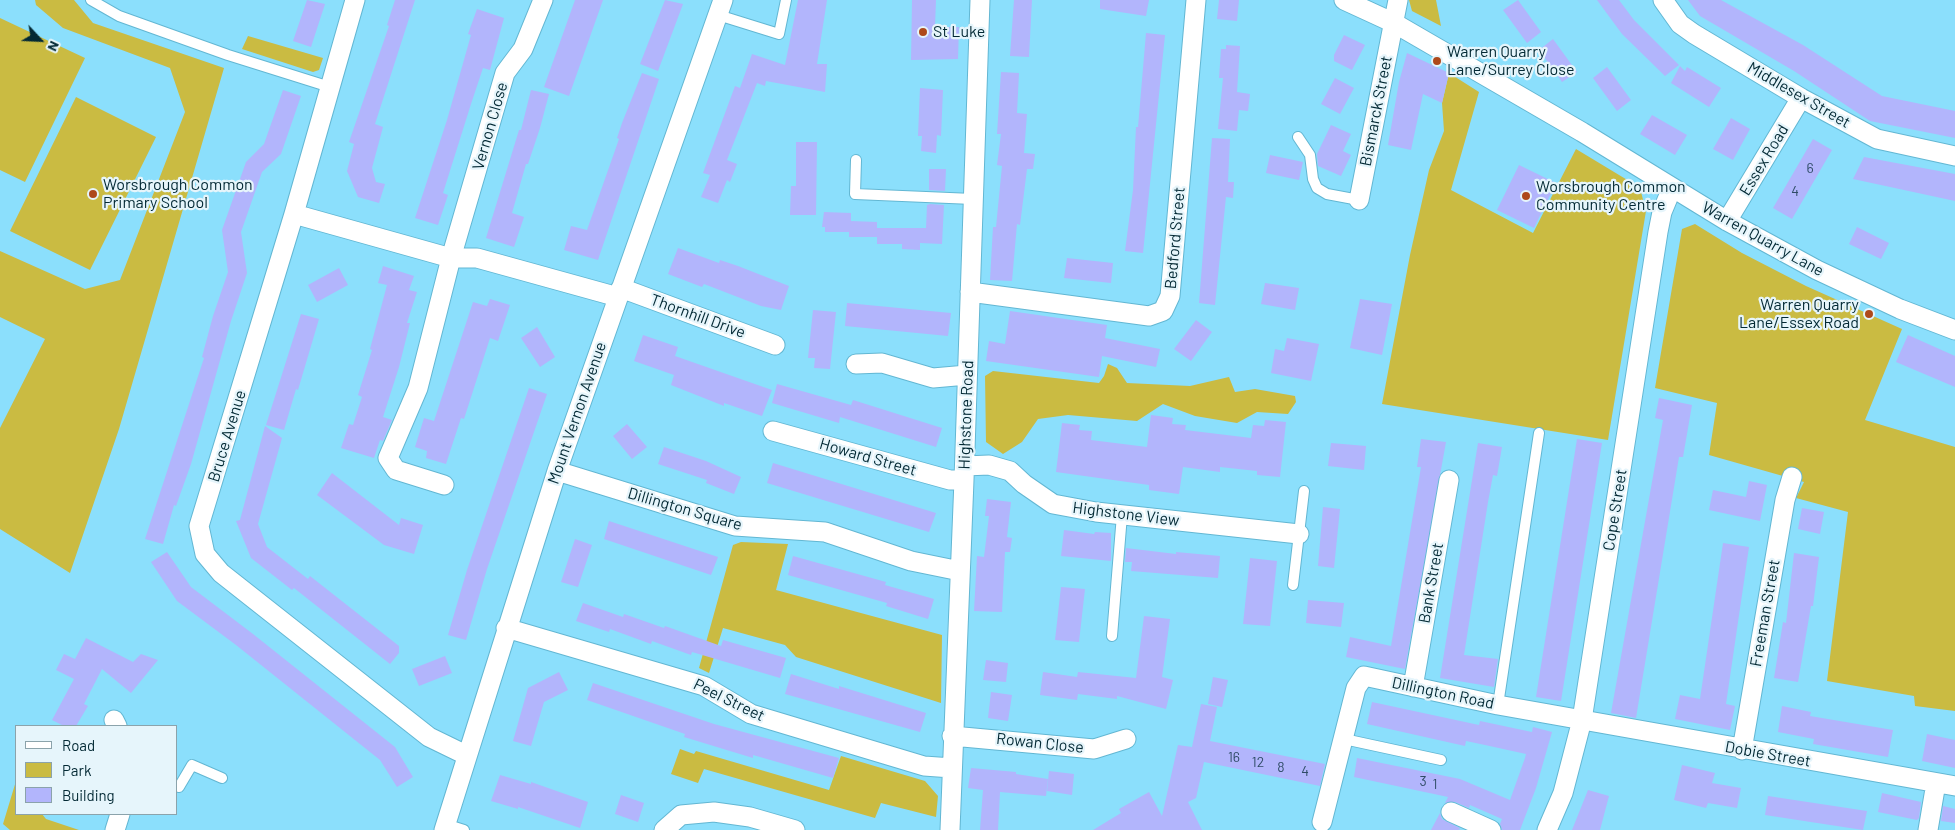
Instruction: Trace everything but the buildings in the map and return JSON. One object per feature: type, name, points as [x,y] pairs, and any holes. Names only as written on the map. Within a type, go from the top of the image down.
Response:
[{"type":"street","name":"Bruce Avenue","points":[[355,0],[294,214],[199,526],[205,554],[221,573],[429,737],[466,755]]},
{"type":"street","name":"Vernon Close","points":[[444,486],[396,470],[388,458],[418,388],[451,258],[505,74],[523,49],[543,0]]},
{"type":"street","name":"Highstone Road","points":[[950,830],[980,0]]},
{"type":"street","name":"Bedford Street","points":[[970,292],[1149,316],[1163,311],[1170,296],[1196,0]]},
{"type":"street","name":"Warren Quarry Lane","points":[[1344,0],[1394,22],[1582,132],[1727,221],[1817,270],[1900,309],[1955,330]]},
{"type":"street","name":"Bismarck Street","points":[[1359,200],[1398,0]]},
{"type":"street","name":"Middlesex Street","points":[[1663,0],[1680,24],[1694,34],[1801,98],[1877,139],[1955,156]]},
{"type":"street","name":"Mount Vernon Avenue","points":[[445,827],[466,755],[557,471],[720,8]]},
{"type":"street","name":"Essex Road","points":[[1727,221],[1801,98]]},
{"type":"street","name":"Cope Street","points":[[1547,830],[1563,793],[1582,720],[1658,232],[1662,212],[1672,188]]},
{"type":"street","points":[[294,214],[451,258],[477,258],[620,292]]},
{"type":"street","name":"Thornhill Drive","points":[[620,292],[775,345]]},
{"type":"street","points":[[856,364],[882,363],[934,378],[967,375]]},
{"type":"street","name":"Howard Street","points":[[773,430],[950,480],[964,473]]},
{"type":"street","name":"Highstone View","points":[[964,473],[989,465],[1010,471],[1024,484],[1053,504],[1096,512],[1299,534]]},
{"type":"street","name":"Dillington Square","points":[[557,471],[735,526],[825,532],[911,561],[960,571]]},
{"type":"street","name":"Freeman Street","points":[[1742,750],[1784,510],[1792,477]]},
{"type":"street","name":"Bank Street","points":[[1413,687],[1449,480]]},
{"type":"street","name":"Peel Street","points":[[506,628],[704,686],[751,714],[924,766],[952,768]]},
{"type":"street","name":"Dillington Road","points":[[1344,736],[1356,688],[1364,676],[1498,705],[1582,720]]},
{"type":"street","name":"Dobie Street","points":[[1582,720],[1742,750],[1955,786]]},
{"type":"street","name":"Rowan Close","points":[[952,736],[1094,749],[1126,739]]},
{"type":"street","points":[[1322,822],[1344,736]]},
{"type":"street","points":[[1928,830],[1936,783]]},
{"type":"street","points":[[664,830],[681,815],[714,812],[750,817],[795,830]]},
{"type":"street","points":[[1451,812],[1491,830]]},
{"type":"street","points":[[115,830],[120,815]]},
{"type":"lane","points":[[91,0],[120,16],[228,55],[330,87]]},
{"type":"lane","points":[[720,8],[779,34],[786,0]]},
{"type":"lane","points":[[1298,137],[1310,155],[1313,179],[1317,188],[1327,194],[1359,200]]},
{"type":"lane","points":[[856,160],[855,194],[973,198]]},
{"type":"lane","points":[[1498,705],[1540,433]]},
{"type":"lane","points":[[1293,585],[1304,491]]},
{"type":"lane","points":[[1112,636],[1122,515]]},
{"type":"lane","points":[[1344,736],[1440,760]]},
{"type":"lane","points":[[178,787],[192,765],[222,778]]},
{"type":"lane","points":[[445,827],[464,830]]},
{"type":"green space","points":[[35,0],[74,0],[93,23],[224,68],[119,429],[70,573],[0,529],[0,428],[45,339],[0,317],[0,251],[85,289],[120,280],[185,112],[170,68],[63,28],[36,5]]},
{"type":"green space","points":[[1409,0],[1436,0],[1441,26],[1412,11]]},
{"type":"green space","points":[[0,18],[85,58],[25,182],[0,170]]},
{"type":"green space","points":[[248,36],[323,58],[319,70],[313,72],[242,49]]},
{"type":"green space","points":[[1449,73],[1479,92],[1451,190],[1533,233],[1576,149],[1629,181],[1641,192],[1646,211],[1608,440],[1382,404],[1410,255],[1429,170],[1444,131],[1442,103]]},
{"type":"green space","points":[[76,97],[156,137],[90,270],[10,231]]},
{"type":"green space","points":[[1695,224],[1742,253],[1806,286],[1902,329],[1865,420],[1955,447],[1955,711],[1915,706],[1914,696],[1827,681],[1848,512],[1796,498],[1804,482],[1709,455],[1717,403],[1655,388],[1682,229]]},
{"type":"green space","points":[[1108,364],[1117,368],[1127,383],[1190,386],[1229,377],[1235,392],[1255,389],[1295,396],[1296,402],[1288,414],[1257,412],[1237,423],[1195,416],[1163,404],[1137,421],[1068,415],[1038,419],[1022,442],[1003,454],[986,442],[985,376],[993,371],[1099,383],[1104,376]]},
{"type":"green space","points":[[741,542],[788,544],[776,590],[942,635],[941,703],[796,657],[785,645],[723,628],[709,673],[699,668],[733,545]]},
{"type":"green space","points":[[680,749],[694,754],[696,751],[829,790],[841,756],[925,781],[938,796],[936,817],[881,803],[875,818],[704,769],[698,783],[671,774]]},
{"type":"green space","points":[[15,784],[15,815],[43,815],[46,819],[79,830],[10,830],[3,824]]},
{"type":"place","name":"St Luke","points":[[923,32]]},
{"type":"place","name":"Warren Quarry Lane/Surrey Close","points":[[1437,61]]},
{"type":"place","name":"Worsbrough Common Primary School","points":[[93,194]]},
{"type":"place","name":"Worsbrough Common Community Centre","points":[[1526,196]]},
{"type":"place","name":"Warren Quarry Lane/Essex Road","points":[[1869,314]]}]
